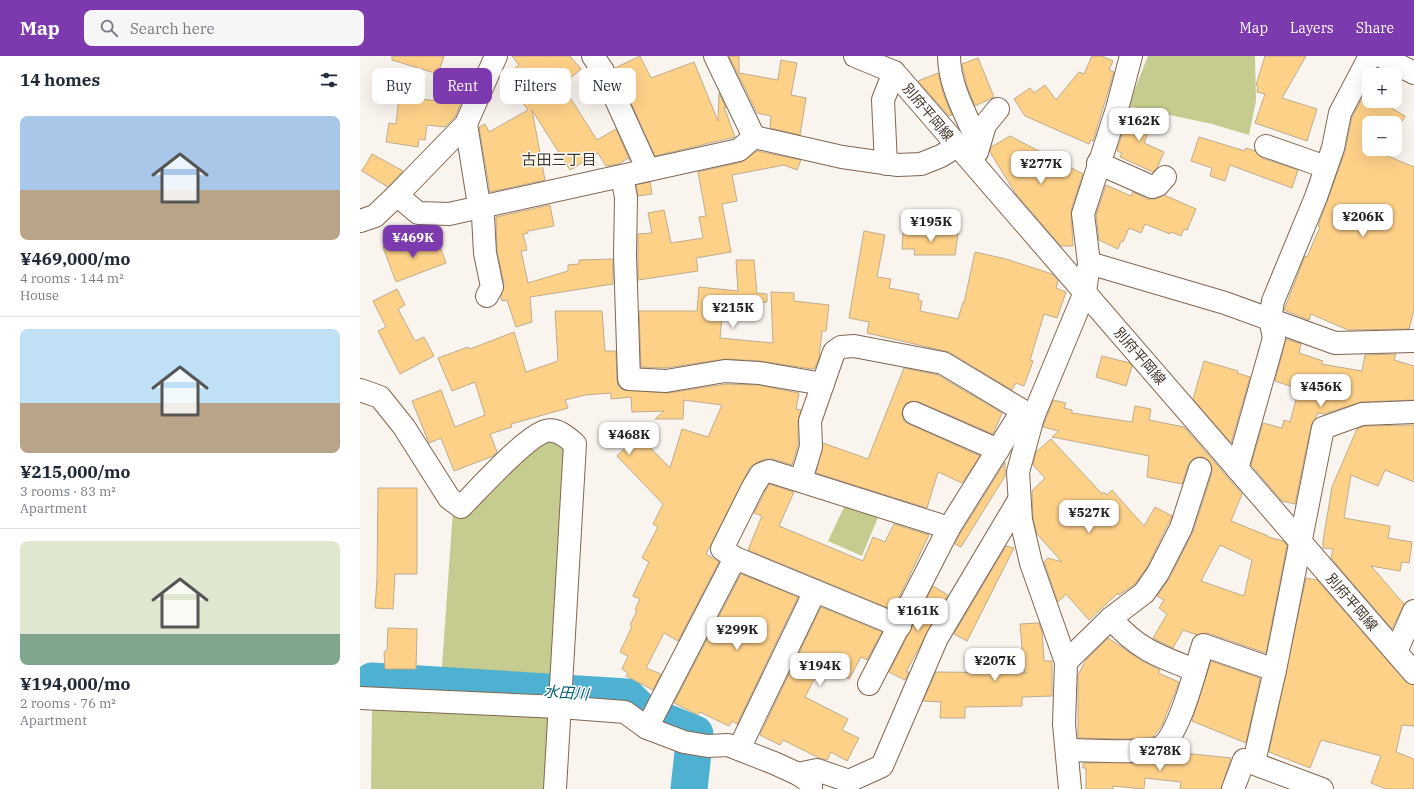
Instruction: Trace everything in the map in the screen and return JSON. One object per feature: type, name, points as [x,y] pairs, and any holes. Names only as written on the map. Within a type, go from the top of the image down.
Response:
[{"type":"street","points":[[360,221],[375,216],[398,195],[466,124],[496,56]]},
{"type":"street","points":[[593,56],[603,71],[648,170]]},
{"type":"street","points":[[715,56],[754,137]]},
{"type":"street","name":"別府平岡線","points":[[855,56],[894,72],[1414,673]]},
{"type":"street","points":[[949,56],[949,64],[956,91],[979,144]]},
{"type":"street","points":[[1070,789],[1068,750],[1064,724],[1066,662],[1031,563],[1021,520],[1018,472],[1028,414],[1084,292],[1089,262],[1083,214],[1098,163],[1117,108],[1131,56]]},
{"type":"street","points":[[1237,470],[1274,338],[1270,319],[1273,301],[1333,148],[1340,113],[1370,56]]},
{"type":"street","points":[[1382,56],[1414,73]]},
{"type":"street","points":[[886,164],[883,100],[894,72]]},
{"type":"street","points":[[973,165],[986,125],[998,109]]},
{"type":"street","points":[[466,124],[480,208],[483,216],[485,252],[492,287],[487,296]]},
{"type":"street","points":[[398,195],[418,213],[450,214],[739,150],[754,137]]},
{"type":"street","points":[[754,137],[842,157],[898,165],[922,164],[957,146]]},
{"type":"street","points":[[1266,146],[1326,167]]},
{"type":"street","points":[[1098,163],[1152,187],[1158,185],[1165,177]]},
{"type":"street","points":[[622,176],[626,197],[625,256],[629,380],[666,381],[726,371],[759,373],[823,384]]},
{"type":"street","points":[[1089,262],[1225,303],[1335,343],[1414,341]]},
{"type":"street","points":[[801,480],[811,446],[810,421],[834,352],[841,347],[854,346],[944,363],[1028,414]]},
{"type":"street","points":[[360,390],[380,397],[404,427],[449,498],[461,507],[527,441],[546,431],[564,434],[575,444],[555,789]]},
{"type":"street","points":[[1254,762],[1275,670],[1323,428],[1362,414],[1414,412]]},
{"type":"street","points":[[914,413],[998,450]]},
{"type":"street","points":[[869,684],[949,528],[998,450],[1028,414]]},
{"type":"street","points":[[1066,662],[1111,618],[1144,593],[1158,573],[1181,528],[1200,469]]},
{"type":"street","points":[[900,626],[735,558],[722,550],[752,487],[761,474],[769,471],[949,528]]},
{"type":"street","points":[[360,698],[560,707],[625,712],[647,728],[684,742],[708,746],[728,745],[739,749],[804,782],[817,770],[849,781],[882,766],[937,638],[1019,500]]},
{"type":"street","points":[[647,728],[735,558]]},
{"type":"street","points":[[739,749],[816,591]]},
{"type":"street","points":[[1396,652],[1414,611]]},
{"type":"street","points":[[1111,618],[1121,631],[1141,647],[1156,656],[1195,670]]},
{"type":"street","points":[[1068,750],[1144,750],[1159,748],[1169,741],[1182,711],[1203,645],[1275,670]]},
{"type":"street","points":[[1233,789],[1244,760],[1254,762],[1322,789]]},
{"type":"green space","points":[[1148,56],[1255,56],[1256,101],[1249,135],[1212,124],[1128,106]]},
{"type":"green space","points":[[540,439],[567,442],[550,687],[441,681],[453,510]]},
{"type":"green space","points":[[845,505],[879,515],[862,556],[828,541]]},
{"type":"green space","points":[[372,706],[555,716],[550,789],[371,789]]},
{"type":"building","points":[[392,56],[444,56],[440,68],[433,68],[433,72],[425,70],[425,68],[418,68],[392,60]]},
{"type":"building","points":[[512,56],[570,56],[580,68],[571,78],[571,68],[515,68],[519,65]]},
{"type":"building","points":[[640,56],[651,78],[694,62],[718,121],[719,93],[726,108],[724,107],[735,137],[655,156],[631,104],[636,104],[636,68],[615,68]]},
{"type":"building","points":[[729,56],[739,56],[739,73],[778,80],[781,60],[797,63],[791,95],[806,98],[800,135],[770,128],[771,116],[757,113]]},
{"type":"building","points":[[1092,56],[1102,56],[1113,61],[1109,70],[1114,72],[1093,141],[1091,140],[1089,144],[1025,116],[1014,99],[1030,88],[1034,93],[1045,85],[1056,100],[1079,72],[1084,74]]},
{"type":"building","points":[[1265,56],[1306,56],[1282,98],[1317,109],[1307,141],[1255,123],[1265,94],[1257,92],[1258,86],[1256,85]]},
{"type":"building","points":[[978,58],[994,97],[975,106],[967,86],[962,64]]},
{"type":"building","points":[[938,73],[943,93],[952,115],[949,116],[918,81]]},
{"type":"building","points":[[571,99],[597,140],[616,129],[630,161],[628,158],[619,164],[606,166],[598,153],[570,170],[532,110],[545,180],[490,192],[479,127],[485,124],[489,132],[528,110],[524,104],[571,104]]},
{"type":"building","points":[[1362,99],[1362,108],[1391,108],[1405,116],[1402,121],[1402,116],[1362,116],[1362,156],[1388,156],[1414,167],[1414,310],[1409,329],[1348,330],[1311,314],[1309,320],[1284,310],[1305,256],[1307,257],[1320,227],[1318,226],[1345,152],[1352,117]]},
{"type":"building","points":[[425,100],[433,100],[433,104],[461,104],[455,117],[445,127],[427,125],[425,140],[419,139],[418,147],[386,142],[389,123],[396,124],[398,104],[425,104]]},
{"type":"building","points":[[1130,108],[1143,110],[1142,118],[1153,123],[1144,143],[1164,152],[1157,168],[1153,172],[1120,157],[1122,153],[1117,151]]},
{"type":"building","points":[[1010,136],[1083,174],[1071,210],[1073,246],[1061,246],[1016,194],[990,152],[991,147]]},
{"type":"building","points":[[1199,137],[1245,151],[1246,148],[1255,151],[1262,158],[1298,170],[1292,188],[1230,165],[1225,181],[1210,176],[1212,168],[1191,161]]},
{"type":"building","points":[[757,151],[801,160],[797,170],[784,165],[732,175],[737,201],[722,204],[731,252],[696,258],[698,271],[638,280],[638,234],[652,233],[648,213],[664,210],[671,243],[703,238],[699,217],[706,216],[698,172],[742,162]]},
{"type":"building","points":[[372,154],[403,171],[388,187],[362,171]]},
{"type":"building","points":[[650,182],[652,194],[638,196],[636,185]]},
{"type":"building","points":[[1106,185],[1131,196],[1133,192],[1147,199],[1156,199],[1164,195],[1196,209],[1187,230],[1184,229],[1181,236],[1171,232],[1170,234],[1145,224],[1141,233],[1129,228],[1118,249],[1099,240],[1096,215]]},
{"type":"building","points":[[550,205],[554,226],[528,231],[528,233],[523,234],[527,250],[521,251],[528,283],[568,271],[568,265],[579,264],[579,260],[613,259],[613,284],[530,297],[532,322],[516,327],[507,300],[502,301],[501,297],[504,284],[497,251],[496,217]]},
{"type":"building","points":[[864,231],[885,235],[877,277],[891,279],[889,288],[919,294],[918,300],[922,301],[920,311],[958,319],[963,302],[964,303],[975,252],[1006,259],[1052,274],[1058,281],[1056,288],[1066,292],[1057,318],[1044,314],[1030,360],[1033,361],[1024,386],[1016,383],[1012,390],[949,352],[867,333],[869,322],[849,318]]},
{"type":"building","points":[[903,233],[958,233],[955,255],[914,255],[915,249],[902,249]]},
{"type":"building","points":[[404,239],[409,252],[438,241],[446,263],[396,282],[383,247]]},
{"type":"building","points":[[736,260],[754,260],[757,293],[767,294],[767,302],[723,306],[720,338],[773,343],[771,292],[794,293],[794,301],[829,305],[826,331],[822,331],[819,358],[815,368],[812,369],[760,361],[726,359],[665,368],[641,367],[639,311],[697,311],[699,287],[738,291]]},
{"type":"building","points":[[397,289],[405,305],[398,309],[415,341],[424,337],[434,356],[400,374],[378,331],[386,327],[373,301]]},
{"type":"building","points":[[555,311],[602,311],[605,351],[616,351],[618,386],[623,390],[668,393],[726,384],[758,385],[799,393],[796,409],[801,410],[798,421],[798,445],[792,465],[773,459],[765,459],[750,467],[706,554],[719,562],[678,641],[664,633],[646,668],[661,674],[653,690],[626,676],[628,673],[622,669],[628,656],[620,652],[632,626],[630,625],[637,611],[635,610],[640,599],[633,596],[649,562],[642,558],[658,527],[653,524],[663,504],[617,456],[638,435],[670,468],[682,429],[708,437],[722,405],[684,400],[683,419],[655,419],[664,411],[632,412],[631,397],[611,399],[611,393],[585,395],[565,400],[568,408],[511,424],[512,427],[490,434],[497,452],[493,456],[454,471],[441,438],[429,443],[412,401],[441,390],[455,427],[485,415],[475,382],[452,391],[438,358],[468,347],[470,349],[514,332],[526,372],[558,361]]},
{"type":"building","points":[[1286,339],[1301,344],[1299,353],[1323,361],[1321,364],[1362,371],[1365,355],[1396,354],[1394,360],[1414,366],[1414,400],[1361,402],[1324,414],[1318,413],[1311,426],[1295,504],[1282,501],[1251,465],[1263,423],[1282,428],[1284,420],[1290,422],[1299,389],[1275,381]]},
{"type":"building","points":[[1102,356],[1130,363],[1132,366],[1126,386],[1096,377]]},
{"type":"building","points":[[1204,361],[1238,371],[1237,373],[1250,377],[1231,443],[1193,399]]},
{"type":"building","points":[[904,368],[938,375],[1002,413],[993,434],[919,402],[912,401],[906,403],[903,408],[902,415],[904,421],[980,456],[962,483],[938,472],[927,508],[816,473],[823,443],[868,459]]},
{"type":"building","points":[[1053,400],[1066,403],[1064,408],[1072,410],[1072,413],[1132,422],[1135,406],[1151,409],[1149,420],[1184,427],[1242,494],[1231,521],[1268,537],[1283,541],[1287,545],[1266,653],[1207,633],[1197,635],[1183,630],[1173,648],[1153,638],[1167,614],[1159,608],[1164,600],[1157,596],[1169,579],[1193,532],[1212,473],[1212,467],[1209,461],[1203,457],[1197,457],[1192,460],[1188,465],[1182,484],[1147,477],[1149,456],[1052,437],[1059,431],[1043,427]],"holes":[[[1220,545],[1252,560],[1244,596],[1201,581]]]},
{"type":"building","points":[[1414,425],[1414,482],[1385,470],[1378,486],[1351,475],[1344,518],[1390,526],[1388,538],[1412,542],[1409,563],[1402,562],[1400,571],[1371,566],[1404,604],[1392,629],[1331,558],[1333,549],[1323,548],[1323,541],[1332,487],[1357,429],[1364,426]]},
{"type":"building","points":[[1051,439],[1102,494],[1104,492],[1107,495],[1112,490],[1144,526],[1155,507],[1172,516],[1147,567],[1135,584],[1119,595],[1118,593],[1089,620],[1066,594],[1058,602],[1044,562],[1048,558],[1062,562],[1037,534],[1033,518],[1032,491],[1045,478],[1033,465],[1036,452]]},
{"type":"building","points":[[1005,462],[1005,476],[961,547],[955,544],[960,534]]},
{"type":"building","points":[[769,484],[794,492],[779,526],[863,561],[873,537],[885,542],[894,524],[929,535],[893,610],[748,550],[762,516],[754,513]]},
{"type":"building","points":[[378,488],[417,488],[417,574],[395,574],[393,609],[375,608],[377,579]]},
{"type":"building","points":[[1006,546],[1014,548],[967,641],[954,634]]},
{"type":"building","points":[[741,574],[798,597],[737,724],[732,721],[729,726],[700,712],[698,715],[674,703]]},
{"type":"building","points":[[1306,578],[1317,580],[1405,681],[1414,685],[1414,726],[1402,725],[1396,752],[1414,759],[1414,789],[1386,789],[1371,783],[1381,756],[1321,740],[1310,768],[1269,752]]},
{"type":"building","points":[[933,586],[948,595],[906,672],[909,672],[905,680],[889,672]]},
{"type":"building","points":[[821,607],[882,632],[867,660],[861,657],[849,679],[822,664],[805,697],[848,719],[842,730],[859,738],[847,761],[831,752],[827,760],[819,758],[783,740],[780,745],[760,735]]},
{"type":"building","points":[[1039,623],[1042,632],[1044,661],[1052,661],[1052,696],[1022,697],[1022,706],[965,707],[965,718],[940,718],[941,702],[923,701],[936,672],[1027,673],[1024,671],[1020,624]]},
{"type":"building","points":[[388,628],[417,629],[416,669],[385,669],[384,652],[387,650]]},
{"type":"building","points":[[1108,638],[1142,661],[1160,670],[1158,673],[1179,682],[1162,725],[1153,737],[1129,739],[1078,738],[1078,675],[1086,660]]},
{"type":"building","points":[[1211,661],[1260,678],[1246,743],[1192,721]]},
{"type":"building","points":[[1174,752],[1231,758],[1221,789],[1180,789],[1181,782],[1145,778],[1144,789],[1113,786],[1113,789],[1086,789],[1086,768],[1083,768],[1083,763],[1153,762],[1162,760]]},
{"type":"waterway","name":"水田川","points":[[372,681],[627,697],[643,713],[695,734],[689,789]]},
{"type":"district","name":"古田三丁目","points":[[559,160]]}]
